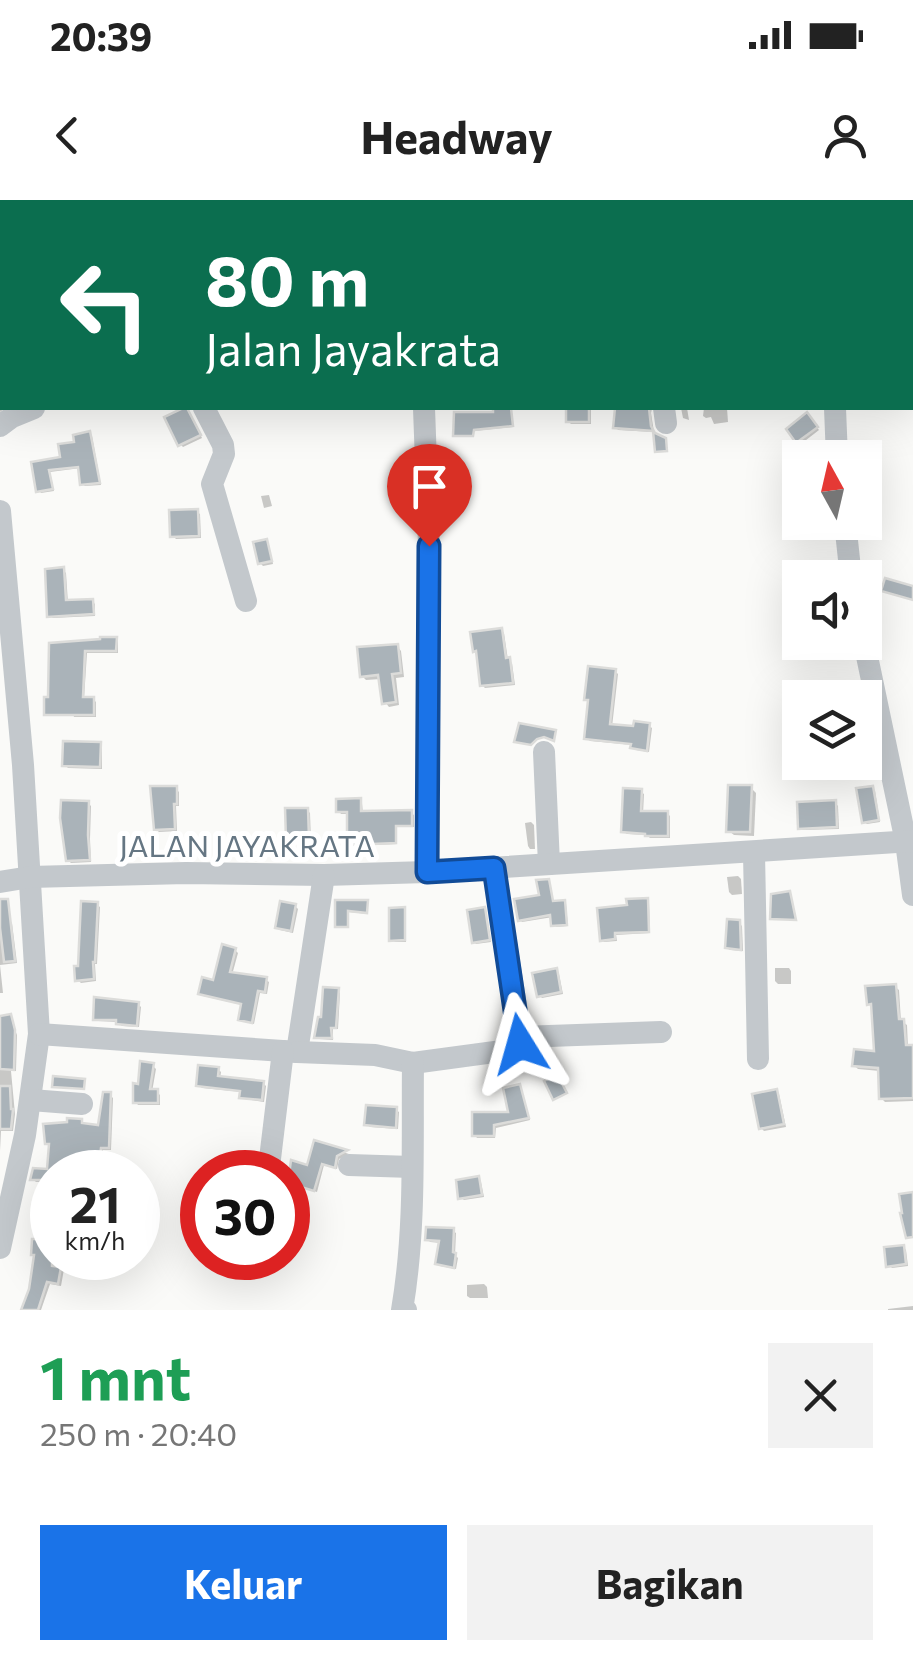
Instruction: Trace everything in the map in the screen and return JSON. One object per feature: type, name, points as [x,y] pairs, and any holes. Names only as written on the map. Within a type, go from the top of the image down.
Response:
[{"type":"street","points":[[0,426],[29,410]]},
{"type":"street","points":[[205,410],[224,444],[212,484],[246,602]]},
{"type":"street","points":[[424,410],[429,546],[427,872]]},
{"type":"street","points":[[836,410],[837,440]]},
{"type":"street","points":[[0,510],[7,659],[24,765],[39,1034],[31,1100],[9,1169],[1,1238]]},
{"type":"street","points":[[868,660],[909,842],[913,895]]},
{"type":"street","points":[[544,752],[549,864]]},
{"type":"street","name":"JALAN JAYAKRATA","points":[[0,882],[30,877],[427,872],[909,842]]},
{"type":"street","points":[[754,853],[758,1060]]},
{"type":"street","points":[[39,1034],[375,1055],[413,1063],[512,1052],[519,1047],[520,1037],[494,868]]},
{"type":"street","points":[[272,1150],[324,875]]},
{"type":"street","points":[[520,1037],[661,1032]]},
{"type":"street","points":[[403,1310],[412,1167],[413,1063]]},
{"type":"street","points":[[31,1100],[82,1104]]},
{"type":"street","points":[[349,1164],[412,1167]]},
{"type":"building","points":[[188,410],[201,435],[178,446],[164,417]]},
{"type":"building","points":[[511,410],[513,426],[474,430],[473,436],[453,436],[454,412]]},
{"type":"building","points":[[566,410],[589,410],[589,422],[566,422]]},
{"type":"building","points":[[615,410],[649,410],[651,426],[666,438],[667,451],[655,452],[653,431],[613,428]]},
{"type":"building","points":[[807,412],[818,427],[800,440],[794,440],[786,429]]},
{"type":"building","points":[[90,431],[100,483],[80,485],[78,467],[49,470],[53,489],[36,492],[31,462],[60,457],[58,444],[74,442],[73,435]]},
{"type":"building","points":[[198,509],[199,536],[170,537],[169,510]]},
{"type":"building","points":[[267,539],[272,561],[258,564],[253,542]]},
{"type":"building","points":[[64,567],[66,600],[93,599],[94,614],[47,617],[45,569]]},
{"type":"building","points":[[885,578],[913,586],[913,600],[882,591]]},
{"type":"building","points":[[502,628],[513,683],[480,686],[470,632]]},
{"type":"building","points":[[117,637],[116,651],[85,651],[83,697],[94,697],[94,715],[44,715],[49,643]]},
{"type":"building","points":[[398,644],[401,673],[392,674],[396,702],[382,704],[378,675],[360,677],[357,647]]},
{"type":"building","points":[[588,666],[616,669],[610,724],[650,723],[647,751],[630,748],[631,744],[584,739]]},
{"type":"building","points":[[519,723],[556,730],[554,741],[544,737],[531,745],[514,742]]},
{"type":"building","points":[[63,741],[101,742],[100,767],[62,766]]},
{"type":"building","points":[[728,785],[752,785],[750,832],[726,832]]},
{"type":"building","points":[[150,786],[177,786],[175,829],[154,830]]},
{"type":"building","points":[[873,786],[879,820],[862,823],[856,788]]},
{"type":"building","points":[[623,788],[642,789],[641,811],[668,811],[668,836],[621,832]]},
{"type":"building","points":[[361,798],[361,811],[412,810],[412,826],[396,826],[396,843],[347,845],[347,812],[336,812],[336,799]]},
{"type":"building","points":[[61,800],[89,801],[90,860],[66,861]]},
{"type":"building","points":[[836,800],[837,827],[798,829],[797,802]]},
{"type":"building","points":[[285,808],[308,808],[309,839],[286,840]]},
{"type":"building","points":[[549,879],[553,901],[565,900],[567,925],[551,926],[550,915],[518,921],[514,899],[539,895],[536,880]]},
{"type":"building","points":[[790,891],[796,920],[770,919],[771,894]]},
{"type":"building","points":[[648,898],[649,932],[615,933],[615,939],[600,941],[597,908],[627,905],[626,899]]},
{"type":"building","points":[[0,899],[8,899],[15,961],[4,962]]},
{"type":"building","points":[[335,900],[368,900],[367,913],[348,911],[348,927],[335,927]]},
{"type":"building","points":[[81,901],[98,902],[94,979],[75,981],[74,966],[78,966]]},
{"type":"building","points":[[280,901],[296,904],[291,931],[275,928]]},
{"type":"building","points":[[405,907],[405,940],[389,941],[389,908]]},
{"type":"building","points":[[485,907],[490,940],[472,943],[467,910]]},
{"type":"building","points":[[727,919],[740,920],[741,950],[725,948]]},
{"type":"building","points":[[222,944],[236,948],[230,972],[267,977],[265,992],[258,991],[252,1023],[238,1020],[241,1004],[198,994],[202,977],[213,980]]},
{"type":"building","points":[[557,968],[561,992],[537,997],[532,973]]},
{"type":"building","points":[[896,984],[906,1045],[913,1045],[913,1098],[879,1099],[878,1068],[852,1066],[854,1049],[874,1051],[871,1004],[867,1005],[865,986]]},
{"type":"building","points":[[323,987],[339,988],[336,1028],[331,1028],[332,1038],[314,1038],[321,1017]]},
{"type":"building","points":[[94,997],[139,1002],[137,1026],[116,1024],[116,1020],[93,1020]]},
{"type":"building","points":[[11,1014],[15,1030],[14,1070],[0,1069],[0,1016]]},
{"type":"building","points":[[140,1061],[154,1063],[150,1089],[158,1089],[158,1103],[133,1103],[133,1083],[138,1084]]},
{"type":"building","points":[[198,1065],[219,1067],[218,1076],[264,1081],[262,1100],[239,1098],[240,1091],[196,1086]]},
{"type":"building","points":[[557,1074],[567,1093],[553,1100],[544,1081]]},
{"type":"building","points":[[53,1076],[85,1079],[84,1089],[52,1087]]},
{"type":"building","points":[[520,1084],[529,1118],[494,1125],[494,1136],[472,1136],[472,1112],[508,1112],[503,1088]]},
{"type":"building","points":[[0,1086],[10,1086],[11,1129],[0,1129]]},
{"type":"building","points":[[777,1089],[784,1124],[759,1129],[752,1094]]},
{"type":"building","points":[[103,1092],[111,1092],[109,1148],[49,1150],[49,1144],[45,1144],[43,1124],[67,1122],[67,1118],[98,1125]]},
{"type":"building","points":[[366,1105],[397,1107],[396,1128],[364,1125]]},
{"type":"building","points":[[314,1140],[348,1150],[337,1156],[335,1168],[322,1164],[314,1191],[310,1190]]},
{"type":"building","points":[[479,1176],[482,1195],[458,1199],[456,1180]]},
{"type":"building","points":[[913,1192],[913,1237],[906,1238],[899,1194]]},
{"type":"building","points":[[426,1227],[454,1228],[454,1268],[435,1264],[439,1241],[425,1240]]},
{"type":"building","points":[[904,1245],[906,1264],[886,1267],[884,1247]]},
{"type":"building","points":[[30,1280],[59,1280],[58,1284],[47,1282],[38,1310],[21,1310]]},
{"type":"route","points":[[429,546],[427,872],[494,868],[520,1044]]}]
